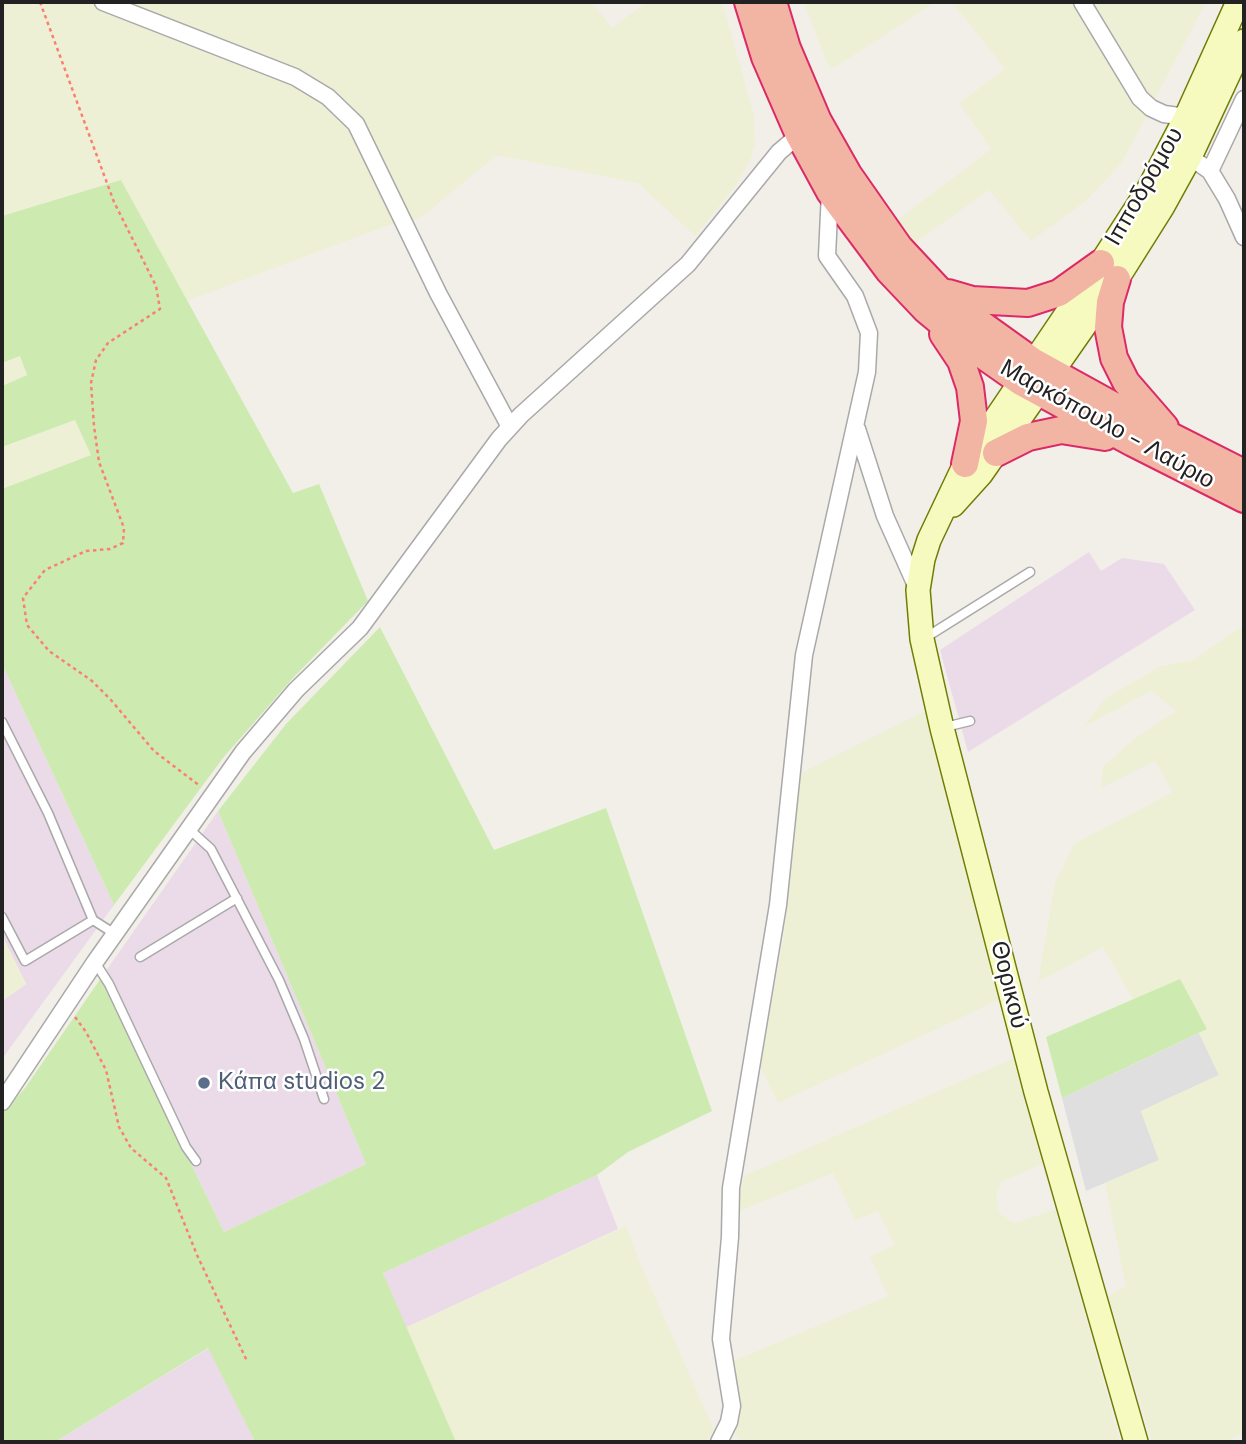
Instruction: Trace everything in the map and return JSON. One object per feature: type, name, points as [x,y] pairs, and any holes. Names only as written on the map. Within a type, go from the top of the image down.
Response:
[{"type":"highway","name":"Μαρκόπουλο - Λαύριο","points":[[748,2],[765,57],[799,135],[830,192],[882,262],[933,300]]},
{"type":"highway","name":"Μαρκόπουλο - Λαύριο","points":[[773,2],[787,48],[818,121],[848,174],[933,300],[967,344],[1244,472]]},
{"type":"highway","points":[[965,464],[974,421],[970,387],[933,300],[1028,303],[1109,271],[1108,327],[1114,358],[1126,382],[1176,439]]},
{"type":"highway","name":"Μαρκόπουλο - Λαύριο","points":[[1037,377],[1133,443],[1244,499]]},
{"type":"highway","points":[[996,453],[1028,437],[1061,430],[1133,443]]},
{"type":"main road","name":"Ιπποδρόμου","points":[[1109,271],[1186,117],[1238,2]]},
{"type":"main road","name":"Ιπποδρόμου","points":[[1037,377],[1109,271],[1163,206],[1190,157],[1244,41]]},
{"type":"main road","name":"Θορικού","points":[[936,524],[996,453],[1037,377]]},
{"type":"main road","name":"Θορικού","points":[[1037,377],[965,464],[936,524],[923,559],[919,590],[922,639],[942,728],[1036,1092],[1136,1442]]},
{"type":"street","points":[[103,2],[295,77],[328,97],[356,124],[438,293],[510,427]]},
{"type":"street","points":[[1082,2],[1140,98],[1151,108],[1164,114],[1186,117]]},
{"type":"street","points":[[1210,171],[1244,99]]},
{"type":"street","points":[[2,1102],[95,962],[243,752],[296,690],[360,628],[510,427],[688,264],[779,152],[799,135]]},
{"type":"street","points":[[1190,157],[1210,171],[1227,198],[1244,237]]},
{"type":"street","points":[[719,1442],[729,1423],[733,1406],[721,1339],[730,1237],[731,1188],[778,905],[804,655],[867,372],[869,333],[855,296],[827,257],[830,192]]},
{"type":"street","points":[[856,427],[895,543],[919,590]]},
{"type":"lane","points":[[922,639],[1030,572]]},
{"type":"lane","points":[[942,728],[970,721]]},
{"type":"lane","points":[[2,722],[48,813],[93,920],[115,934]]},
{"type":"lane","points":[[189,829],[211,849],[284,992],[304,1039],[324,1100]]},
{"type":"lane","points":[[140,957],[237,898]]},
{"type":"lane","points":[[2,917],[25,961],[93,920]]},
{"type":"lane","points":[[95,962],[109,984],[186,1147],[196,1161]]},
{"type":"path","points":[[40,2],[114,202],[156,286],[160,309],[108,342],[96,360],[91,383],[99,463],[124,528],[123,543],[110,549],[86,551],[44,570],[23,598],[27,625],[49,651],[92,681],[154,751],[213,796]]},
{"type":"path","points":[[67,1006],[86,1032],[106,1070],[119,1127],[131,1148],[166,1178],[197,1255],[247,1361]]},
{"type":"shaded area","points":[[1089,552],[1101,571],[1122,558],[1164,564],[1195,610],[968,752],[940,650]]},
{"type":"shaded area","points":[[2,664],[114,905],[2,1059],[2,1001],[26,984],[2,935]]},
{"type":"shaded area","points":[[218,811],[366,1164],[224,1232],[101,978]]},
{"type":"shaded area","points":[[1199,1033],[1219,1075],[1141,1111],[1159,1160],[1086,1191],[1062,1098]]},
{"type":"shaded area","points":[[597,1175],[618,1229],[405,1328],[383,1273]]},
{"type":"shaded area","points":[[209,1348],[255,1442],[55,1442]]},
{"type":"green space","points":[[2,2],[592,2],[612,28],[647,2],[722,2],[754,115],[755,144],[751,158],[736,185],[695,236],[638,183],[497,155],[422,217],[386,226],[187,301],[121,180],[2,216]]},
{"type":"green space","points":[[804,2],[936,2],[832,69],[826,61]]},
{"type":"green space","points":[[952,2],[1206,2],[1121,164],[1085,202],[1031,241],[989,190],[915,243],[895,222],[991,149],[959,103],[1005,69]]},
{"type":"green space","points":[[121,180],[293,493],[319,484],[368,601],[293,678],[223,758],[114,905],[2,664],[2,489],[91,455],[75,420],[2,447],[2,386],[27,375],[20,356],[2,363],[2,216]]},
{"type":"green space","points":[[20,356],[27,376],[2,386],[2,363]]},
{"type":"green space","points":[[76,420],[92,455],[2,489],[2,447]]},
{"type":"green space","points":[[1244,625],[1244,1433],[1226,1442],[1152,1442],[1108,1296],[1126,1286],[1105,1183],[1159,1160],[1141,1111],[1219,1075],[1199,1033],[1206,1029],[1180,980],[1133,1000],[1103,947],[1038,982],[1055,883],[1074,844],[1173,792],[1155,761],[1101,788],[1103,767],[1135,738],[1176,711],[1151,691],[1083,727],[1106,698],[1161,666],[1193,660]]},
{"type":"green space","points":[[380,627],[494,850],[606,808],[712,1111],[628,1152],[597,1175],[383,1273],[456,1442],[255,1442],[208,1348],[55,1442],[2,1442],[2,1114],[25,1088],[101,978],[224,1232],[366,1164],[218,811],[286,724]]},
{"type":"green space","points":[[925,711],[1004,995],[1001,999],[778,1103],[760,1066],[784,936],[799,774]]},
{"type":"green space","points":[[2,935],[26,984],[2,1001]]},
{"type":"green space","points":[[1180,979],[1207,1029],[1062,1098],[1046,1037]]},
{"type":"green space","points":[[1014,1058],[1046,1162],[1001,1182],[996,1196],[999,1213],[1014,1223],[1056,1209],[1120,1442],[741,1442],[735,1432],[741,1406],[731,1362],[888,1296],[870,1256],[895,1245],[878,1211],[855,1220],[833,1173],[737,1212],[744,1176]]},
{"type":"green space","points":[[626,1226],[714,1430],[705,1442],[456,1442],[405,1328]]},
{"type":"place","name":"Κάπα studios 2","points":[[204,1083]]}]
